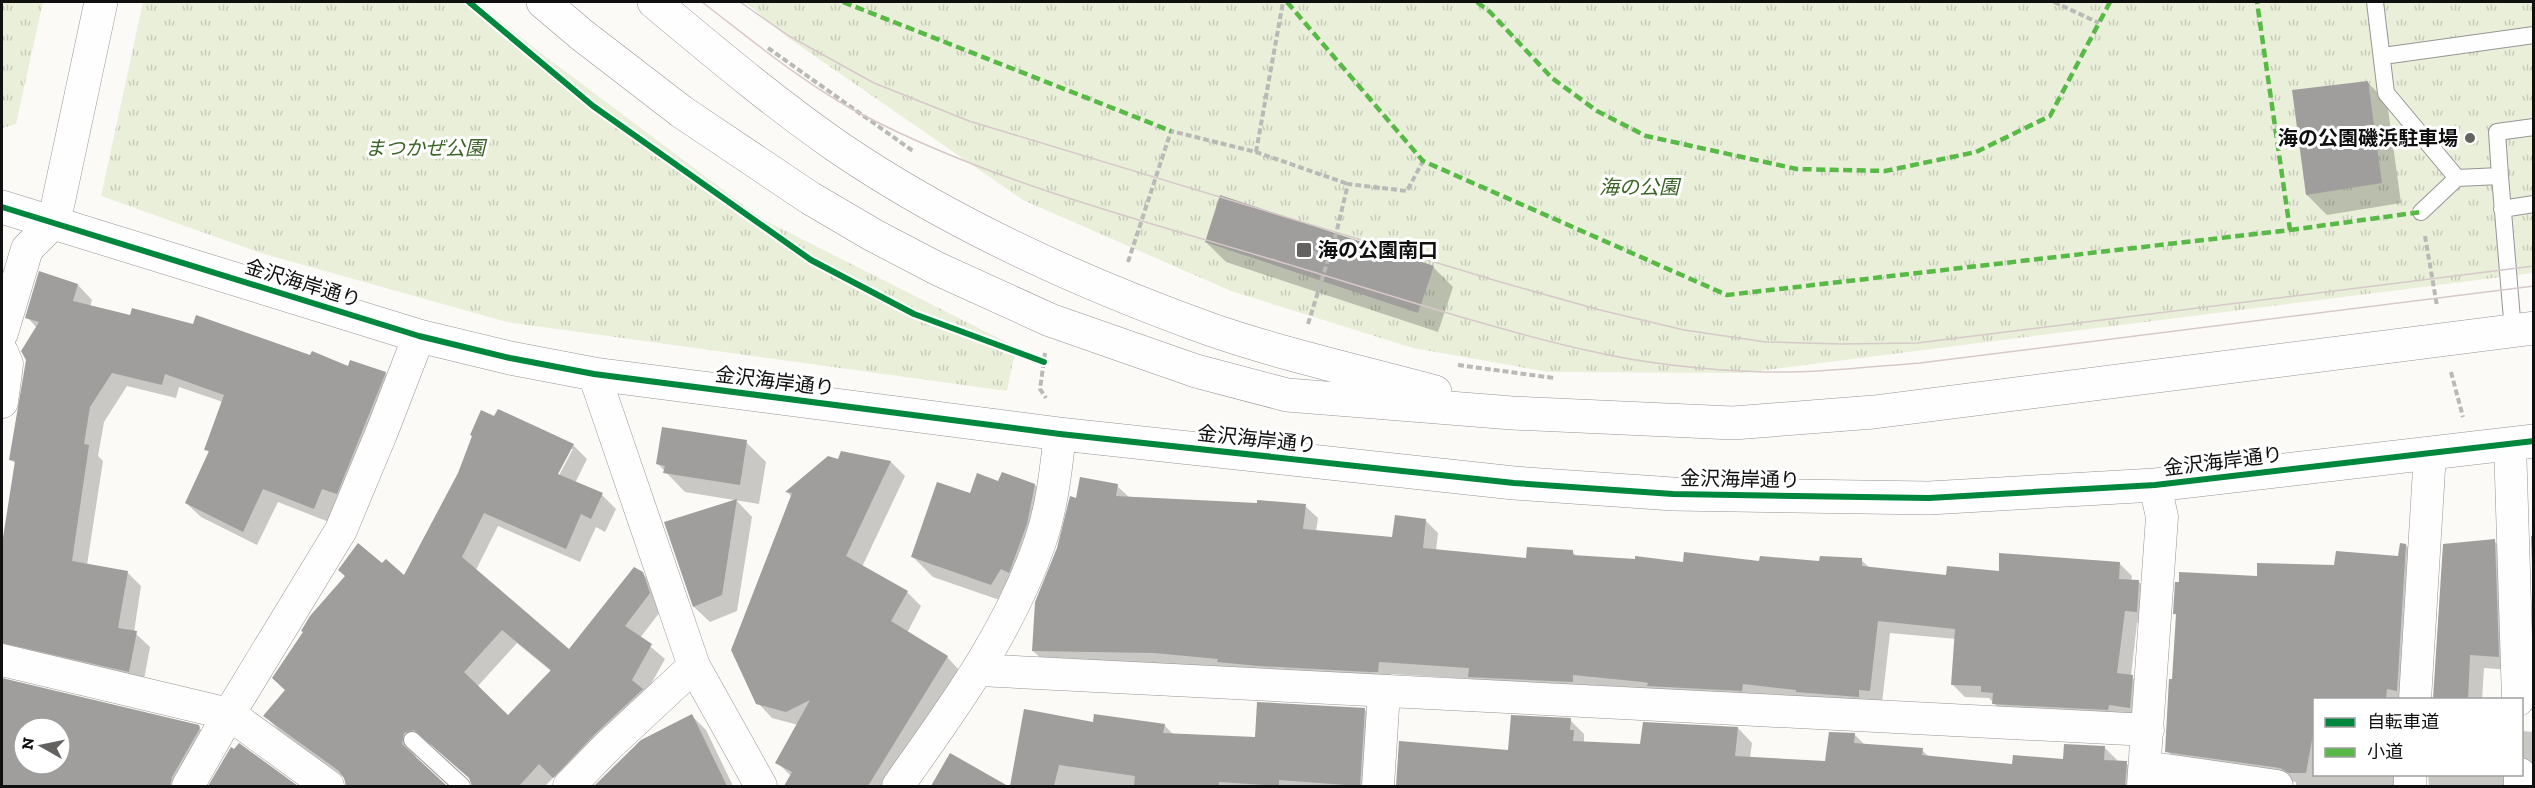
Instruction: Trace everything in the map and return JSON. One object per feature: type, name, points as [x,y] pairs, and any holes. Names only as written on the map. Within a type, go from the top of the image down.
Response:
[{"type":"street","points":[[2,333],[27,249],[54,222],[102,2]]},
{"type":"street","points":[[543,2],[682,112],[810,198],[873,235],[938,269],[1050,320],[1196,371],[1287,395],[1512,413],[1733,423],[1874,412],[2523,329]]},
{"type":"street","points":[[654,2],[774,100],[844,151],[959,219],[1070,274],[1214,330],[1512,413]]},
{"type":"street","name":"金沢海岸通り","points":[[2,207],[419,336],[510,358],[594,374],[1060,434],[1514,483],[1673,494],[1929,498],[2155,485],[2522,442]]},
{"type":"street","points":[[188,786],[341,530],[419,336]]},
{"type":"street","points":[[2,352],[7,364],[2,402]]},
{"type":"street","points":[[594,374],[694,666],[761,786]]},
{"type":"street","points":[[897,786],[979,670],[1009,616],[1040,541],[1056,466],[1060,434]]},
{"type":"street","points":[[2518,698],[2522,442]]},
{"type":"street","points":[[2415,698],[2430,453]]},
{"type":"street","points":[[2155,485],[2162,517],[2144,776],[2277,786]]},
{"type":"street","points":[[2,660],[229,714],[328,786]]},
{"type":"street","points":[[570,786],[607,747],[694,666]]},
{"type":"street","points":[[979,670],[2148,730]]},
{"type":"street","points":[[1378,786],[1384,692]]},
{"type":"lane","points":[[2375,2],[2386,93],[2457,178]]},
{"type":"lane","points":[[2383,56],[2534,35]]},
{"type":"lane","points":[[2523,329],[2502,209],[2497,132],[2534,127]]},
{"type":"lane","points":[[2421,212],[2457,178],[2499,176]]},
{"type":"lane","points":[[2502,209],[2534,204]]},
{"type":"lane","points":[[412,740],[462,786]]},
{"type":"path","points":[[1256,152],[1283,2]]},
{"type":"path","points":[[2054,2],[2099,23]]},
{"type":"path","points":[[766,46],[916,153]]},
{"type":"path","points":[[1126,266],[1171,131],[1256,152],[1348,184],[1407,192],[1423,161]]},
{"type":"path","points":[[1307,328],[1348,184]]},
{"type":"path","points":[[1311,252],[1328,258]]},
{"type":"path","points":[[1453,364],[1565,379]]},
{"type":"green space","points":[[2,2],[43,2],[16,124],[2,128]]},
{"type":"green space","name":"まつかぜ公園","points":[[143,2],[476,2],[762,219],[1016,347],[1007,391],[507,322],[261,253],[101,196]]},
{"type":"green space","name":"海の公園","points":[[745,2],[2533,2],[2533,273],[1742,373],[1548,372],[1413,348],[1231,291],[1023,200],[787,37]]},
{"type":"building","points":[[2368,81],[2382,183],[2306,195],[2292,90]]},
{"type":"building","points":[[1220,195],[1434,266],[1418,313],[1205,242]]},
{"type":"building","points":[[39,271],[78,284],[73,301],[130,315],[132,308],[193,324],[196,315],[310,355],[312,351],[348,366],[350,360],[386,372],[337,494],[322,489],[314,509],[263,489],[243,532],[185,503],[209,451],[204,450],[224,395],[165,374],[162,385],[112,373],[90,407],[84,444],[89,445],[72,561],[128,571],[118,628],[137,631],[129,672],[2,643],[2,544],[15,461],[9,460],[26,360],[21,351],[39,322],[25,318]]},
{"type":"building","points":[[498,409],[574,444],[558,474],[603,493],[591,519],[581,514],[566,549],[484,513],[462,557],[569,649],[634,567],[643,572],[650,593],[625,626],[652,644],[632,680],[643,689],[553,778],[539,764],[519,786],[472,786],[469,778],[414,730],[404,733],[402,744],[447,786],[346,786],[339,771],[263,716],[285,690],[272,678],[303,632],[301,631],[310,616],[345,576],[338,570],[358,543],[382,563],[386,559],[404,575],[458,473],[481,410],[494,416]],"holes":[[[502,630],[551,670],[508,715],[464,672]]]},
{"type":"building","points":[[662,427],[747,440],[740,485],[663,473],[665,466],[656,464]]},
{"type":"building","points":[[841,451],[891,461],[846,556],[908,591],[891,621],[948,656],[868,786],[784,786],[792,772],[775,763],[810,700],[786,712],[756,704],[731,650],[792,493],[785,492],[828,456],[838,459]]},
{"type":"building","points":[[1002,472],[1035,484],[1027,524],[1009,573],[1001,569],[991,585],[911,557],[937,482],[970,493],[977,473],[998,481]]},
{"type":"building","points":[[1080,477],[1118,484],[1116,496],[1257,503],[1257,500],[1306,504],[1303,529],[1392,537],[1395,515],[1426,519],[1423,548],[1526,558],[1527,547],[1573,550],[1573,555],[1635,559],[1635,556],[1683,562],[1684,552],[1759,561],[1760,556],[1819,561],[1820,556],[1862,558],[1862,566],[1946,575],[1947,566],[1999,571],[1999,553],[2120,562],[2119,579],[2139,580],[2137,612],[2125,611],[2117,673],[2133,675],[2130,708],[2109,705],[2108,710],[1992,704],[1993,693],[1981,692],[1981,686],[1951,685],[1955,629],[1878,621],[1870,691],[1859,690],[1859,697],[1796,692],[1796,690],[1743,684],[1742,691],[1647,686],[1648,683],[1643,682],[1573,675],[1573,682],[1468,677],[1469,668],[1379,662],[1378,672],[1370,672],[1259,666],[1217,662],[1218,659],[1154,653],[1032,651],[1035,602],[1057,548],[1070,496],[1076,498]]},
{"type":"building","points":[[737,499],[722,595],[693,607],[664,522]]},
{"type":"building","points":[[2531,536],[2534,536],[2534,620]]},
{"type":"building","points":[[2495,539],[2499,657],[2470,655],[2468,698],[2433,698],[2443,544]]},
{"type":"building","points":[[2400,543],[2406,544],[2397,691],[2387,689],[2386,698],[2313,698],[2313,734],[2306,773],[2289,773],[2280,768],[2165,752],[2169,679],[2172,679],[2176,614],[2173,614],[2175,582],[2179,582],[2179,572],[2257,576],[2257,563],[2334,565],[2336,551],[2398,556]]},
{"type":"building","points":[[2,678],[199,725],[200,728],[172,777],[170,786],[2,786]]},
{"type":"building","points":[[1257,702],[1365,708],[1360,786],[1279,780],[1279,786],[1219,782],[1219,786],[1134,786],[1135,776],[1059,765],[1054,786],[1010,786],[1024,709],[1093,722],[1094,714],[1165,724],[1163,733],[1255,737]]},
{"type":"building","points":[[692,714],[727,786],[594,786],[641,740]]},
{"type":"building","points":[[1511,715],[1571,718],[1570,730],[1574,730],[1573,741],[1640,744],[1643,722],[1738,727],[1735,756],[1825,761],[1829,732],[1855,733],[1854,743],[1923,748],[1922,755],[2012,764],[2013,755],[2063,759],[2064,744],[2105,746],[2104,760],[2127,761],[2125,786],[1396,786],[1399,741],[1508,750]]},
{"type":"building","points":[[239,743],[298,786],[208,786],[231,747],[234,749]]},
{"type":"building","points":[[950,753],[1008,786],[931,786]]},
{"type":"tram line","points":[[702,2],[779,61],[840,102],[911,138],[962,160],[1118,214],[1433,309],[1550,342],[1655,363],[1764,372],[1803,372],[1920,363],[2534,286]]},
{"type":"tram line","points":[[740,2],[789,36],[874,83],[969,121],[1497,281],[1600,310],[1684,330],[1766,342],[1917,343],[2534,266]]},
{"type":"marked path","points":[[843,2],[1171,131]]},
{"type":"marked path","points":[[1287,2],[1423,161],[1727,295],[2290,230],[2257,2]]},
{"type":"marked path","points":[[1477,2],[1490,12],[1552,78],[1597,111],[1646,136],[1797,169],[1885,171],[1976,152],[2050,116],[2110,2]]},
{"type":"marked path","points":[[2290,230],[2421,212]]},
{"type":"cycle path","points":[[469,2],[593,106],[811,260],[914,314],[1044,362]]},
{"type":"cycle path","points":[[2,207],[419,336],[510,358],[594,374],[1060,434],[1514,483],[1673,494],[1929,498],[2155,485],[2534,441]]},
{"type":"place","name":"海の公園磯浜駐車場","points":[[2470,138]]},
{"type":"place","name":"海の公園南口","points":[[1304,250]]}]
